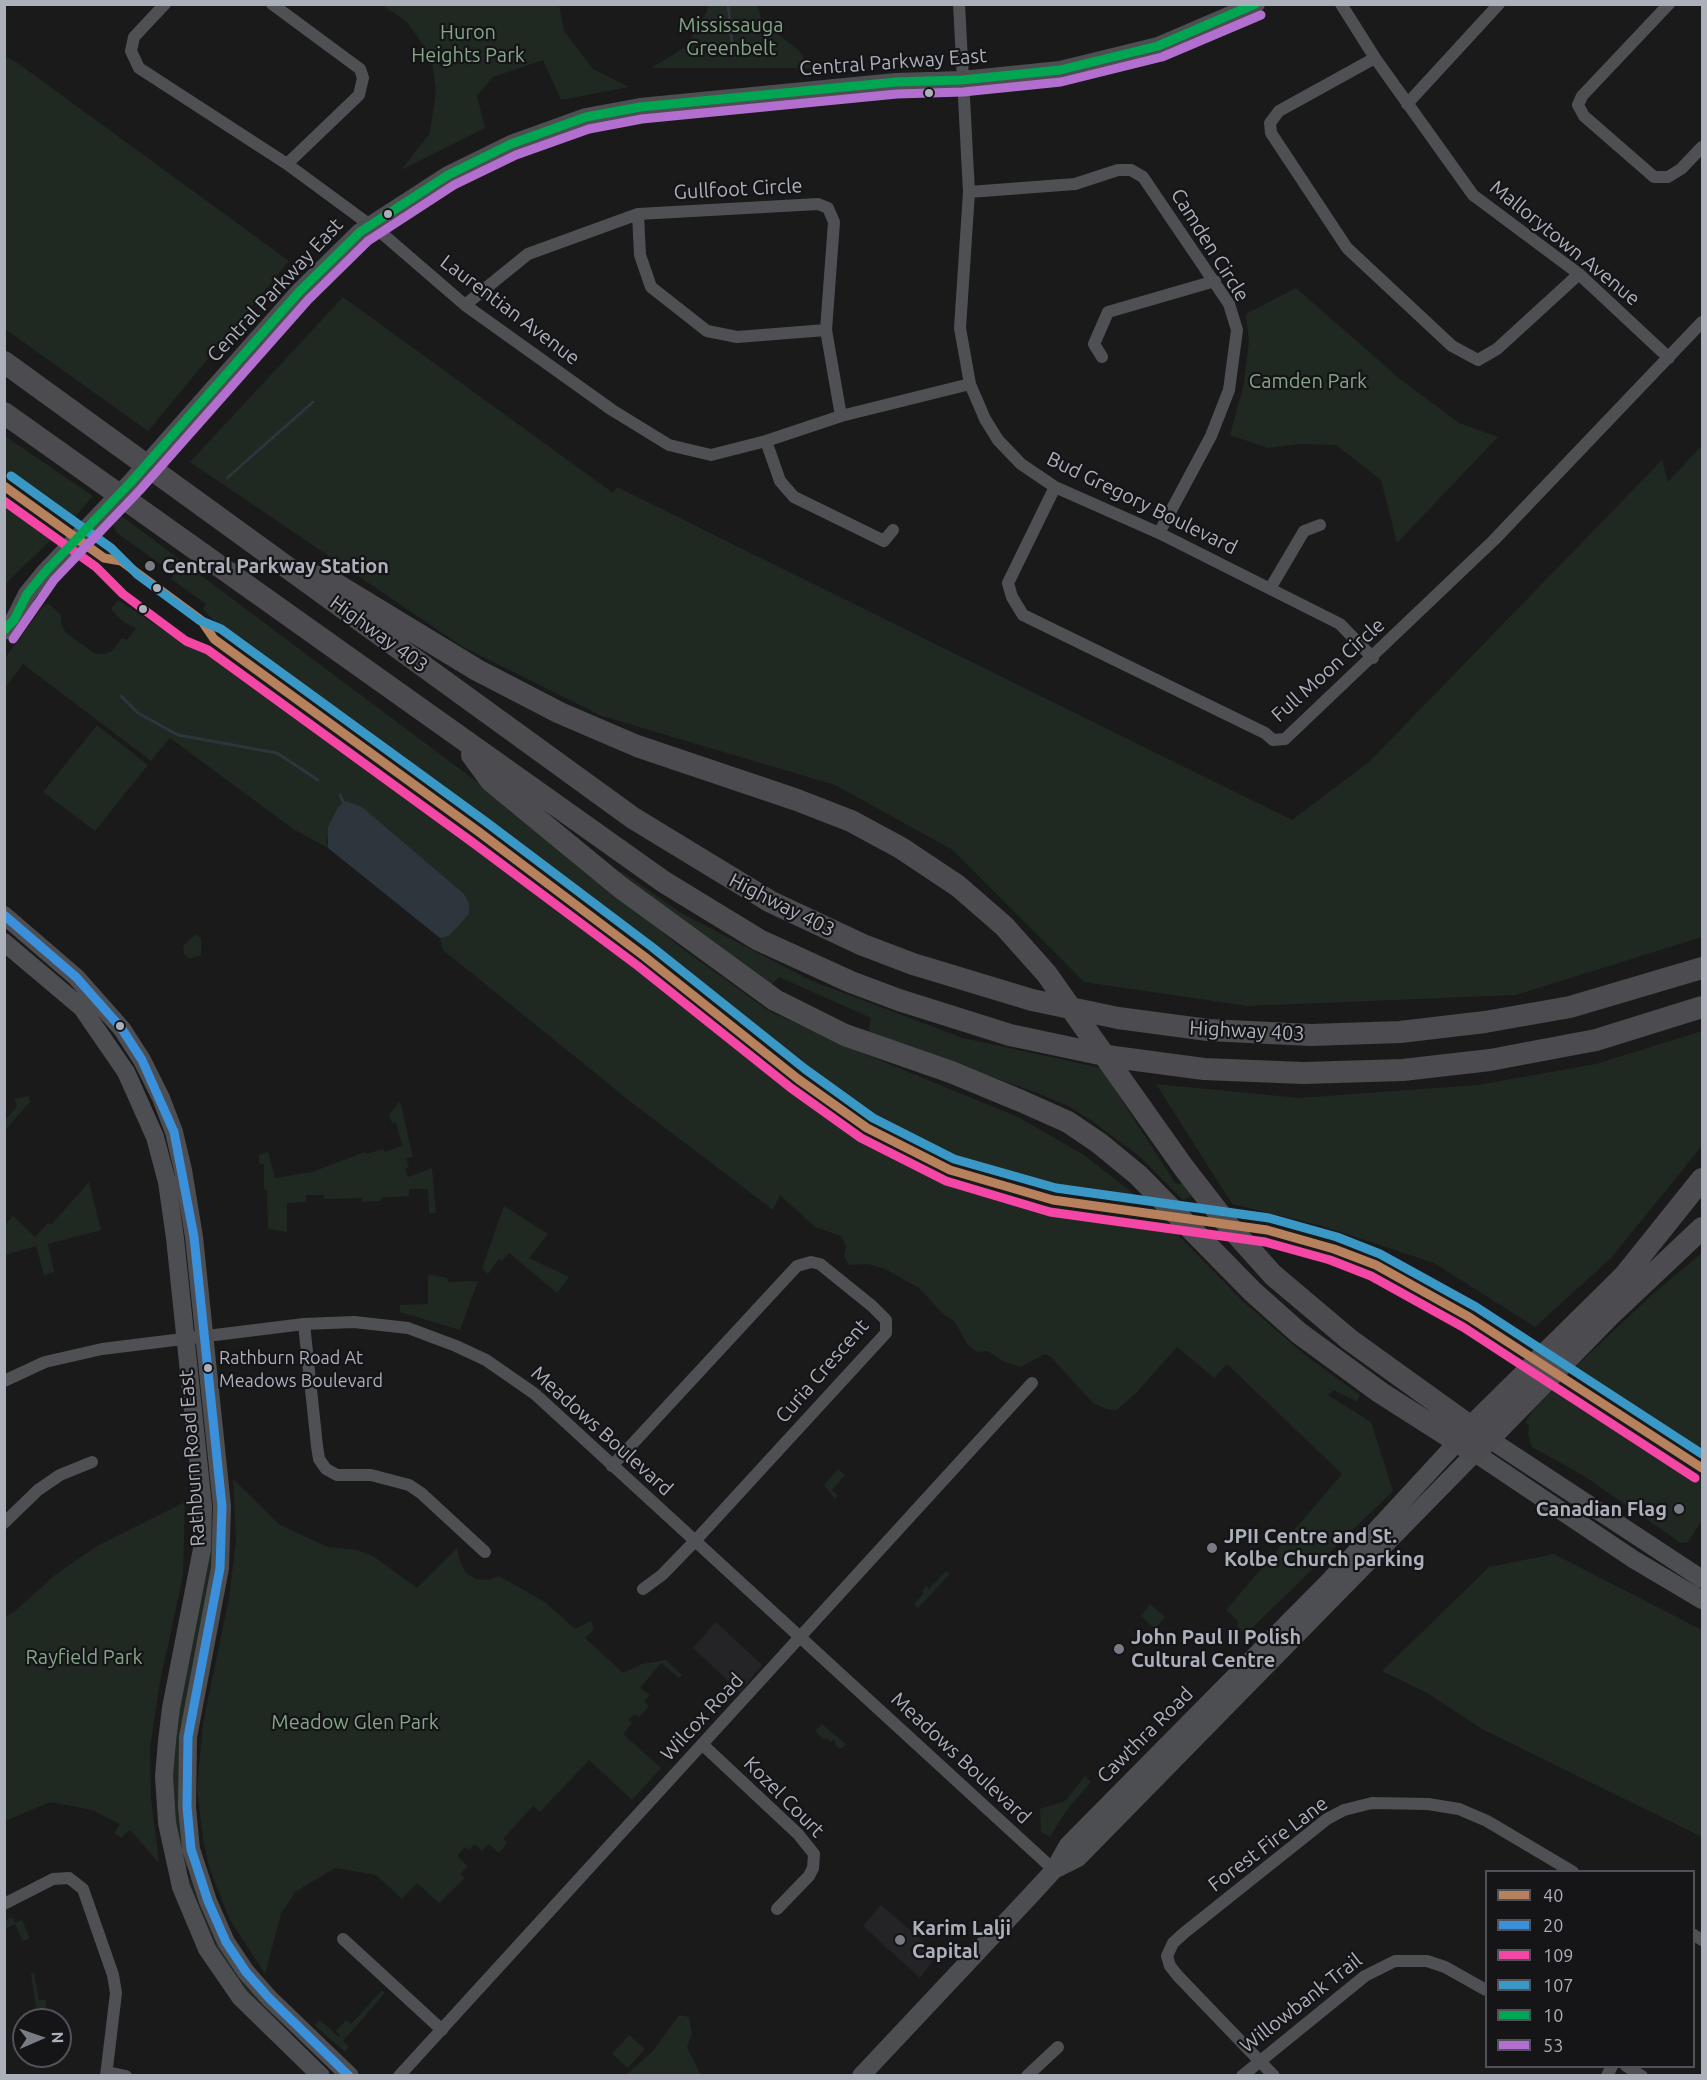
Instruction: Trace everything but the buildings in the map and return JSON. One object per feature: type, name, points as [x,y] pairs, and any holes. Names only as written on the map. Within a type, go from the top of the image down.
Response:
[{"type":"highway","name":"Highway 403","points":[[4,362],[633,818],[729,879],[863,945],[970,983],[1032,1000],[1139,1021],[1259,1034],[1354,1034],[1440,1028],[1539,1013],[1638,989],[1702,968]]},
{"type":"highway","name":"Highway 403","points":[[4,413],[664,882],[759,940],[851,982],[899,1000],[988,1029],[1065,1048],[1214,1069],[1303,1073],[1403,1070],[1491,1060],[1564,1047],[1626,1032],[1702,1007]]},
{"type":"highway","points":[[290,569],[329,580],[477,670],[598,730],[797,800],[866,829],[916,857],[958,886],[1019,942],[1063,994],[1141,1108],[1213,1207],[1273,1275],[1473,1440]]},
{"type":"highway","points":[[457,736],[500,788],[645,907],[775,1000],[845,1035],[951,1072],[1068,1122],[1099,1143],[1160,1195],[1253,1292],[1299,1334],[1381,1393],[1473,1440]]},
{"type":"highway","points":[[1473,1440],[1561,1352],[1702,1179]]},
{"type":"highway","points":[[1561,1352],[1702,1228]]},
{"type":"street","name":"Laurentian Avenue","points":[[165,4],[134,37],[131,51],[139,68],[287,164],[370,225],[465,306],[612,410],[669,445],[711,455],[766,441],[841,416],[970,384]]},
{"type":"street","points":[[272,4],[360,69],[363,78],[359,95],[287,164]]},
{"type":"street","name":"Bud Gregory Boulevard","points":[[959,4],[969,192],[960,328],[970,384],[985,419],[998,440],[1021,464],[1054,487],[1158,533],[1271,587],[1341,624],[1372,658]]},
{"type":"street","name":"Central Parkway East","points":[[4,631],[14,620],[27,594],[138,474],[299,292],[370,225],[448,175],[511,144],[586,117],[640,106],[896,82],[1036,74],[1095,63],[1179,38],[1256,4]]},
{"type":"street","name":"Mallorytown Avenue","points":[[1341,4],[1407,105],[1473,195],[1579,274],[1669,358]]},
{"type":"street","points":[[1407,105],[1499,4]]},
{"type":"street","points":[[1669,4],[1582,96],[1578,105],[1584,116],[1654,177],[1668,177],[1681,170],[1702,147]]},
{"type":"street","points":[[1375,58],[1279,111],[1270,123],[1271,133],[1347,248],[1452,345],[1478,360],[1497,349],[1579,274]]},
{"type":"street","name":"Camden Circle","points":[[969,192],[1075,184],[1118,170],[1131,170],[1143,177],[1229,304],[1237,330],[1228,390],[1211,436],[1158,533]]},
{"type":"street","name":"Gullfoot Circle","points":[[465,306],[528,254],[638,214],[818,204],[828,208],[834,222],[826,330],[841,416]]},
{"type":"street","points":[[638,214],[640,255],[651,287],[707,331],[737,336],[826,330]]},
{"type":"street","points":[[1102,357],[1094,344],[1108,312],[1215,281]]},
{"type":"street","name":"Full Moon Circle","points":[[1054,487],[1008,583],[1012,597],[1023,615],[1265,733],[1273,740],[1285,739],[1300,728],[1494,540],[1702,322]]},
{"type":"street","points":[[766,441],[780,481],[794,497],[884,541],[893,530]]},
{"type":"street","points":[[1271,587],[1304,531],[1320,525]]},
{"type":"street","name":"Central Parkway East","points":[[4,607],[27,594]]},
{"type":"street","name":"Rathburn Road East","points":[[4,915],[45,948],[94,994],[142,1059],[161,1098],[183,1170],[194,1237],[222,1506],[222,1540],[213,1613],[197,1681],[188,1737],[187,1807],[190,1840],[196,1869],[226,1942],[246,1972],[269,1998],[350,2076]]},
{"type":"street","name":"Rathburn Road East","points":[[4,942],[82,1008],[126,1072],[144,1108],[167,1182],[203,1506],[202,1549],[167,1741],[165,1806],[181,1887],[207,1949],[240,1997],[321,2076]]},
{"type":"street","name":"Curia Crescent","points":[[612,1466],[792,1269],[805,1263],[820,1264],[886,1320],[886,1333],[695,1541],[662,1575],[644,1589]]},
{"type":"street","name":"Meadows Boulevard","points":[[4,1382],[45,1362],[79,1354],[162,1340],[304,1324],[354,1322],[408,1328],[456,1346],[486,1360],[535,1394],[1054,1870]]},
{"type":"street","points":[[304,1324],[317,1446],[319,1459],[326,1470],[337,1475],[371,1475],[408,1485],[421,1493],[485,1552]]},
{"type":"street","name":"Wilcox Road","points":[[399,2076],[1032,1383]]},
{"type":"street","points":[[1473,1440],[1702,1579]]},
{"type":"street","points":[[1473,1440],[1633,1559],[1702,1600]]},
{"type":"street","name":"Cawthra Road","points":[[861,2076],[1054,1870],[1068,1845],[1328,1582],[1473,1440]]},
{"type":"street","points":[[4,1522],[44,1485],[60,1475],[92,1462]]},
{"type":"street","name":"Kozel Court","points":[[703,1745],[798,1834],[814,1854],[813,1868],[808,1876],[777,1908]]},
{"type":"street","name":"Forest Fire Lane","points":[[1259,2060],[1178,1976],[1170,1966],[1167,1956],[1173,1943],[1184,1933],[1327,1819],[1356,1806],[1372,1803],[1428,1804],[1459,1809],[1487,1821],[1570,1870]]},
{"type":"street","points":[[4,1904],[52,1879],[69,1878],[83,1889],[113,1975],[116,1994],[106,2074],[126,2076]]},
{"type":"street","points":[[343,1939],[442,2030]]},
{"type":"street","name":"Willowbank Trail","points":[[1242,2076],[1365,1976],[1395,1961],[1427,1961],[1444,1967],[1485,1989]]},
{"type":"street","points":[[1027,2076],[1058,2047]]},
{"type":"street","points":[[1259,2060],[1274,2076]]},
{"type":"street","points":[[1628,2068],[1642,2076]]},
{"type":"shaded area","points":[[346,801],[362,807],[464,894],[469,903],[469,914],[449,936],[440,938],[328,848],[328,827],[338,807]]},
{"type":"shaded area","points":[[716,1622],[762,1665],[740,1692],[693,1648]]},
{"type":"shaded area","name":"Karim Lalji Capital","points":[[881,1905],[938,1954],[920,1978],[863,1926]]},
{"type":"green space","name":"Mississauga Greenbelt","points":[[708,4],[757,5],[762,21],[798,50],[812,68],[651,68],[687,46],[707,11]]},
{"type":"green space","name":"Huron Heights Park","points":[[382,5],[559,5],[564,31],[593,69],[629,87],[561,100],[543,60],[493,77],[477,96],[485,128],[401,170],[430,133],[436,90],[431,56],[406,21]]},
{"type":"green space","points":[[5,56],[289,261],[148,431],[5,329]]},
{"type":"green space","name":"Camden Park","points":[[1296,288],[1400,379],[1459,423],[1498,437],[1397,543],[1381,480],[1336,445],[1300,444],[1268,448],[1230,435],[1244,383],[1249,341],[1246,314]]},
{"type":"green space","points":[[343,297],[613,493],[617,487],[1292,820],[1370,761],[1662,460],[1668,482],[1702,445],[1702,937],[1516,995],[1247,1006],[1084,982],[953,850],[835,785],[602,716],[463,647],[190,462]]},
{"type":"green space","points":[[5,436],[93,496],[71,521],[5,472]]},
{"type":"green space","points":[[4,500],[55,536],[5,584],[4,584]]},
{"type":"green space","points":[[119,514],[508,805],[679,946],[769,1011],[850,1048],[1018,1117],[1084,1155],[1144,1202],[1054,1190],[974,1166],[911,1141],[845,1101],[636,934],[225,632],[203,609],[206,604],[171,579],[174,574],[116,532],[112,522]]},
{"type":"green space","points":[[118,600],[180,641],[216,652],[506,865],[836,1123],[939,1177],[1032,1209],[1076,1217],[1169,1226],[1246,1304],[1305,1355],[1360,1395],[1357,1402],[1334,1390],[1328,1395],[1371,1422],[1393,1491],[1251,1629],[1243,1631],[1237,1628],[1238,1621],[1226,1610],[1342,1474],[1227,1364],[1214,1378],[1177,1347],[1137,1392],[1117,1410],[1106,1409],[1093,1403],[1051,1357],[1045,1354],[1020,1367],[1002,1361],[988,1351],[977,1352],[967,1344],[955,1322],[942,1313],[919,1288],[885,1269],[868,1264],[849,1265],[844,1256],[846,1246],[841,1236],[815,1227],[780,1195],[773,1210],[631,1102],[443,950],[440,938],[449,936],[362,807],[351,803],[327,839],[328,848],[293,829],[170,738],[151,761],[23,664],[5,688],[5,658],[44,605],[49,604],[61,615],[61,624],[66,633],[94,653],[104,654],[112,651],[122,638],[127,640],[136,628],[122,621],[111,609]]},
{"type":"green space","points":[[97,725],[148,765],[95,831],[43,792]]},
{"type":"green space","points":[[621,871],[681,913],[812,981],[963,1038],[1101,1068],[1176,1184],[1185,1183],[1194,1195],[1183,1200],[1139,1156],[1068,1106],[1035,1092],[868,1033],[871,1018],[779,977],[770,986],[619,876]]},
{"type":"green space","points":[[196,934],[201,938],[201,955],[189,959],[184,954],[183,946]]},
{"type":"green space","points":[[1702,1031],[1702,1146],[1611,1258],[1535,1327],[1434,1263],[1322,1226],[1232,1204],[1156,1084],[1299,1098],[1477,1085],[1596,1064]]},
{"type":"green space","points":[[29,1096],[30,1102],[5,1130],[5,1120],[17,1106],[14,1099]]},
{"type":"green space","points":[[400,1101],[413,1157],[406,1158],[409,1167],[405,1169],[408,1177],[432,1168],[436,1213],[429,1213],[428,1189],[409,1189],[409,1196],[362,1202],[362,1198],[324,1199],[324,1195],[306,1195],[306,1202],[287,1203],[287,1232],[268,1229],[264,1164],[259,1164],[259,1155],[268,1152],[275,1178],[312,1172],[365,1152],[366,1154],[383,1149],[385,1152],[402,1146],[396,1122],[392,1123],[389,1115]]},
{"type":"green space","points":[[89,1182],[101,1230],[48,1244],[54,1272],[44,1275],[36,1246],[5,1255],[5,1225],[13,1216],[35,1237],[48,1223],[51,1225]]},
{"type":"green space","points":[[504,1206],[548,1234],[529,1258],[569,1277],[557,1293],[509,1253],[502,1261],[499,1259],[488,1274],[482,1268]]},
{"type":"green space","points":[[1702,1253],[1702,1456],[1572,1370],[1655,1292]]},
{"type":"green space","points":[[428,1274],[447,1278],[448,1282],[478,1281],[460,1330],[400,1312],[400,1305],[428,1304]]},
{"type":"green space","points":[[1557,1386],[1702,1480],[1702,1520],[1688,1542],[1681,1543],[1584,1476],[1532,1447],[1528,1435],[1529,1425],[1525,1423],[1533,1410]]},
{"type":"green space","points":[[203,1457],[211,1489],[214,1556],[182,1727],[179,1788],[190,1866],[181,1869],[174,1835],[170,1768]]},
{"type":"green space","points":[[838,1469],[845,1475],[832,1490],[838,1496],[835,1499],[824,1485]]},
{"type":"green space","name":"Meadow Glen Park","points":[[233,1479],[280,1525],[328,1547],[357,1550],[373,1556],[417,1588],[457,1548],[460,1562],[466,1573],[476,1579],[488,1580],[499,1576],[545,1602],[575,1629],[591,1621],[594,1629],[585,1638],[623,1673],[642,1664],[666,1660],[682,1675],[679,1678],[661,1663],[640,1688],[650,1695],[644,1702],[649,1706],[639,1717],[634,1714],[628,1720],[632,1723],[623,1734],[661,1768],[632,1800],[589,1760],[540,1812],[533,1806],[503,1839],[507,1843],[499,1853],[489,1844],[482,1851],[475,1844],[469,1850],[465,1847],[457,1856],[468,1866],[460,1874],[465,1878],[439,1903],[417,1883],[402,1899],[376,1875],[335,1868],[295,1892],[281,1914],[265,1974],[230,1920],[210,1870],[203,1840],[197,1788],[203,1723],[229,1598],[236,1541]]},
{"type":"green space","name":"Rayfield Park","points":[[185,1502],[183,1576],[160,1682],[150,1748],[151,1798],[159,1863],[130,1830],[121,1838],[114,1833],[120,1824],[92,1810],[50,1802],[5,1821],[5,1617],[14,1612],[55,1575],[97,1546]]},
{"type":"green space","points":[[1554,1554],[1702,1630],[1702,1837],[1482,1729],[1427,1693],[1382,1671],[1489,1567]]},
{"type":"green space","points":[[946,1571],[950,1574],[918,1608],[914,1604],[924,1593],[922,1591],[926,1586],[929,1589]]},
{"type":"green space","points":[[1150,1604],[1165,1617],[1155,1629],[1141,1616]]},
{"type":"green space","points":[[822,1724],[846,1744],[841,1749],[836,1746],[834,1739],[831,1742],[827,1738],[824,1740],[815,1731]]},
{"type":"green space","points":[[1085,1776],[1091,1782],[1066,1811],[1050,1837],[1041,1832],[1040,1809],[1065,1801]]},
{"type":"green space","points":[[191,1875],[256,1997],[302,2045],[253,2001],[214,1950],[186,1884]]},
{"type":"green space","points":[[12,1917],[15,1923],[22,1920],[30,1938],[23,1941],[15,1924],[5,1929],[5,1921]]},
{"type":"green space","points":[[34,1973],[39,2000],[46,2000],[46,2008],[36,2008],[31,1974]]},
{"type":"green space","points":[[382,1990],[385,1993],[343,2041],[349,2047],[345,2052],[314,2025],[320,2020],[339,2037],[336,2031],[346,2020],[351,2024]]},
{"type":"green space","points":[[679,2015],[689,2017],[692,2033],[687,2048],[701,2075],[626,2075],[653,2051]]},
{"type":"green space","points":[[629,2035],[645,2049],[628,2068],[612,2054]]},
{"type":"waterway","points":[[728,4],[733,53]]},
{"type":"waterway","points":[[227,478],[313,402]]},
{"type":"waterway","points":[[121,696],[138,713],[178,735],[277,753],[318,780]]},
{"type":"waterway","points":[[340,795],[344,804]]},
{"type":"transit line","name":"10","points":[[4,630],[14,620],[27,594],[45,572],[131,482],[299,292],[360,232],[448,175],[511,144],[586,117],[640,107],[896,82],[962,80],[1060,70],[1158,46],[1255,4]]},
{"type":"transit line","name":"53","points":[[13,639],[54,580],[140,490],[308,300],[368,241],[454,185],[516,155],[589,129],[642,119],[897,94],[963,92],[1061,82],[1162,57],[1261,15]]},
{"type":"transit line","name":"107","points":[[11,476],[111,548],[138,575],[199,620],[221,629],[486,822],[652,947],[805,1069],[873,1118],[954,1159],[1056,1188],[1269,1218],[1337,1237],[1380,1254],[1476,1307],[1702,1454]]},
{"type":"transit line","name":"40","points":[[4,486],[104,558],[121,561],[201,620],[214,639],[479,832],[645,957],[798,1079],[867,1128],[950,1170],[1053,1200],[1267,1230],[1334,1249],[1376,1265],[1469,1317],[1702,1468]]},
{"type":"transit line","name":"109","points":[[4,501],[96,567],[123,594],[186,641],[208,650],[472,842],[638,966],[791,1088],[861,1138],[946,1181],[1050,1212],[1265,1242],[1330,1260],[1371,1276],[1463,1327],[1695,1478]]},
{"type":"transit line","name":"20","points":[[4,915],[76,977],[122,1029],[142,1060],[174,1132],[194,1237],[222,1506],[220,1568],[188,1737],[187,1807],[191,1849],[208,1901],[226,1942],[246,1972],[269,1998],[349,2076]]},
{"type":"place","name":"Central Parkway Station","points":[[150,566]]},
{"type":"place","name":"Rathburn Road At Meadows Boulevard","points":[[208,1368]]},
{"type":"place","name":"Canadian Flag","points":[[1679,1509]]},
{"type":"place","name":"JPII Centre and St. Kolbe Church parking","points":[[1212,1548]]},
{"type":"place","name":"John Paul II Polish Cultural Centre","points":[[1119,1649]]},
{"type":"place","name":"Karim Lalji Capital","points":[[900,1940]]}]
